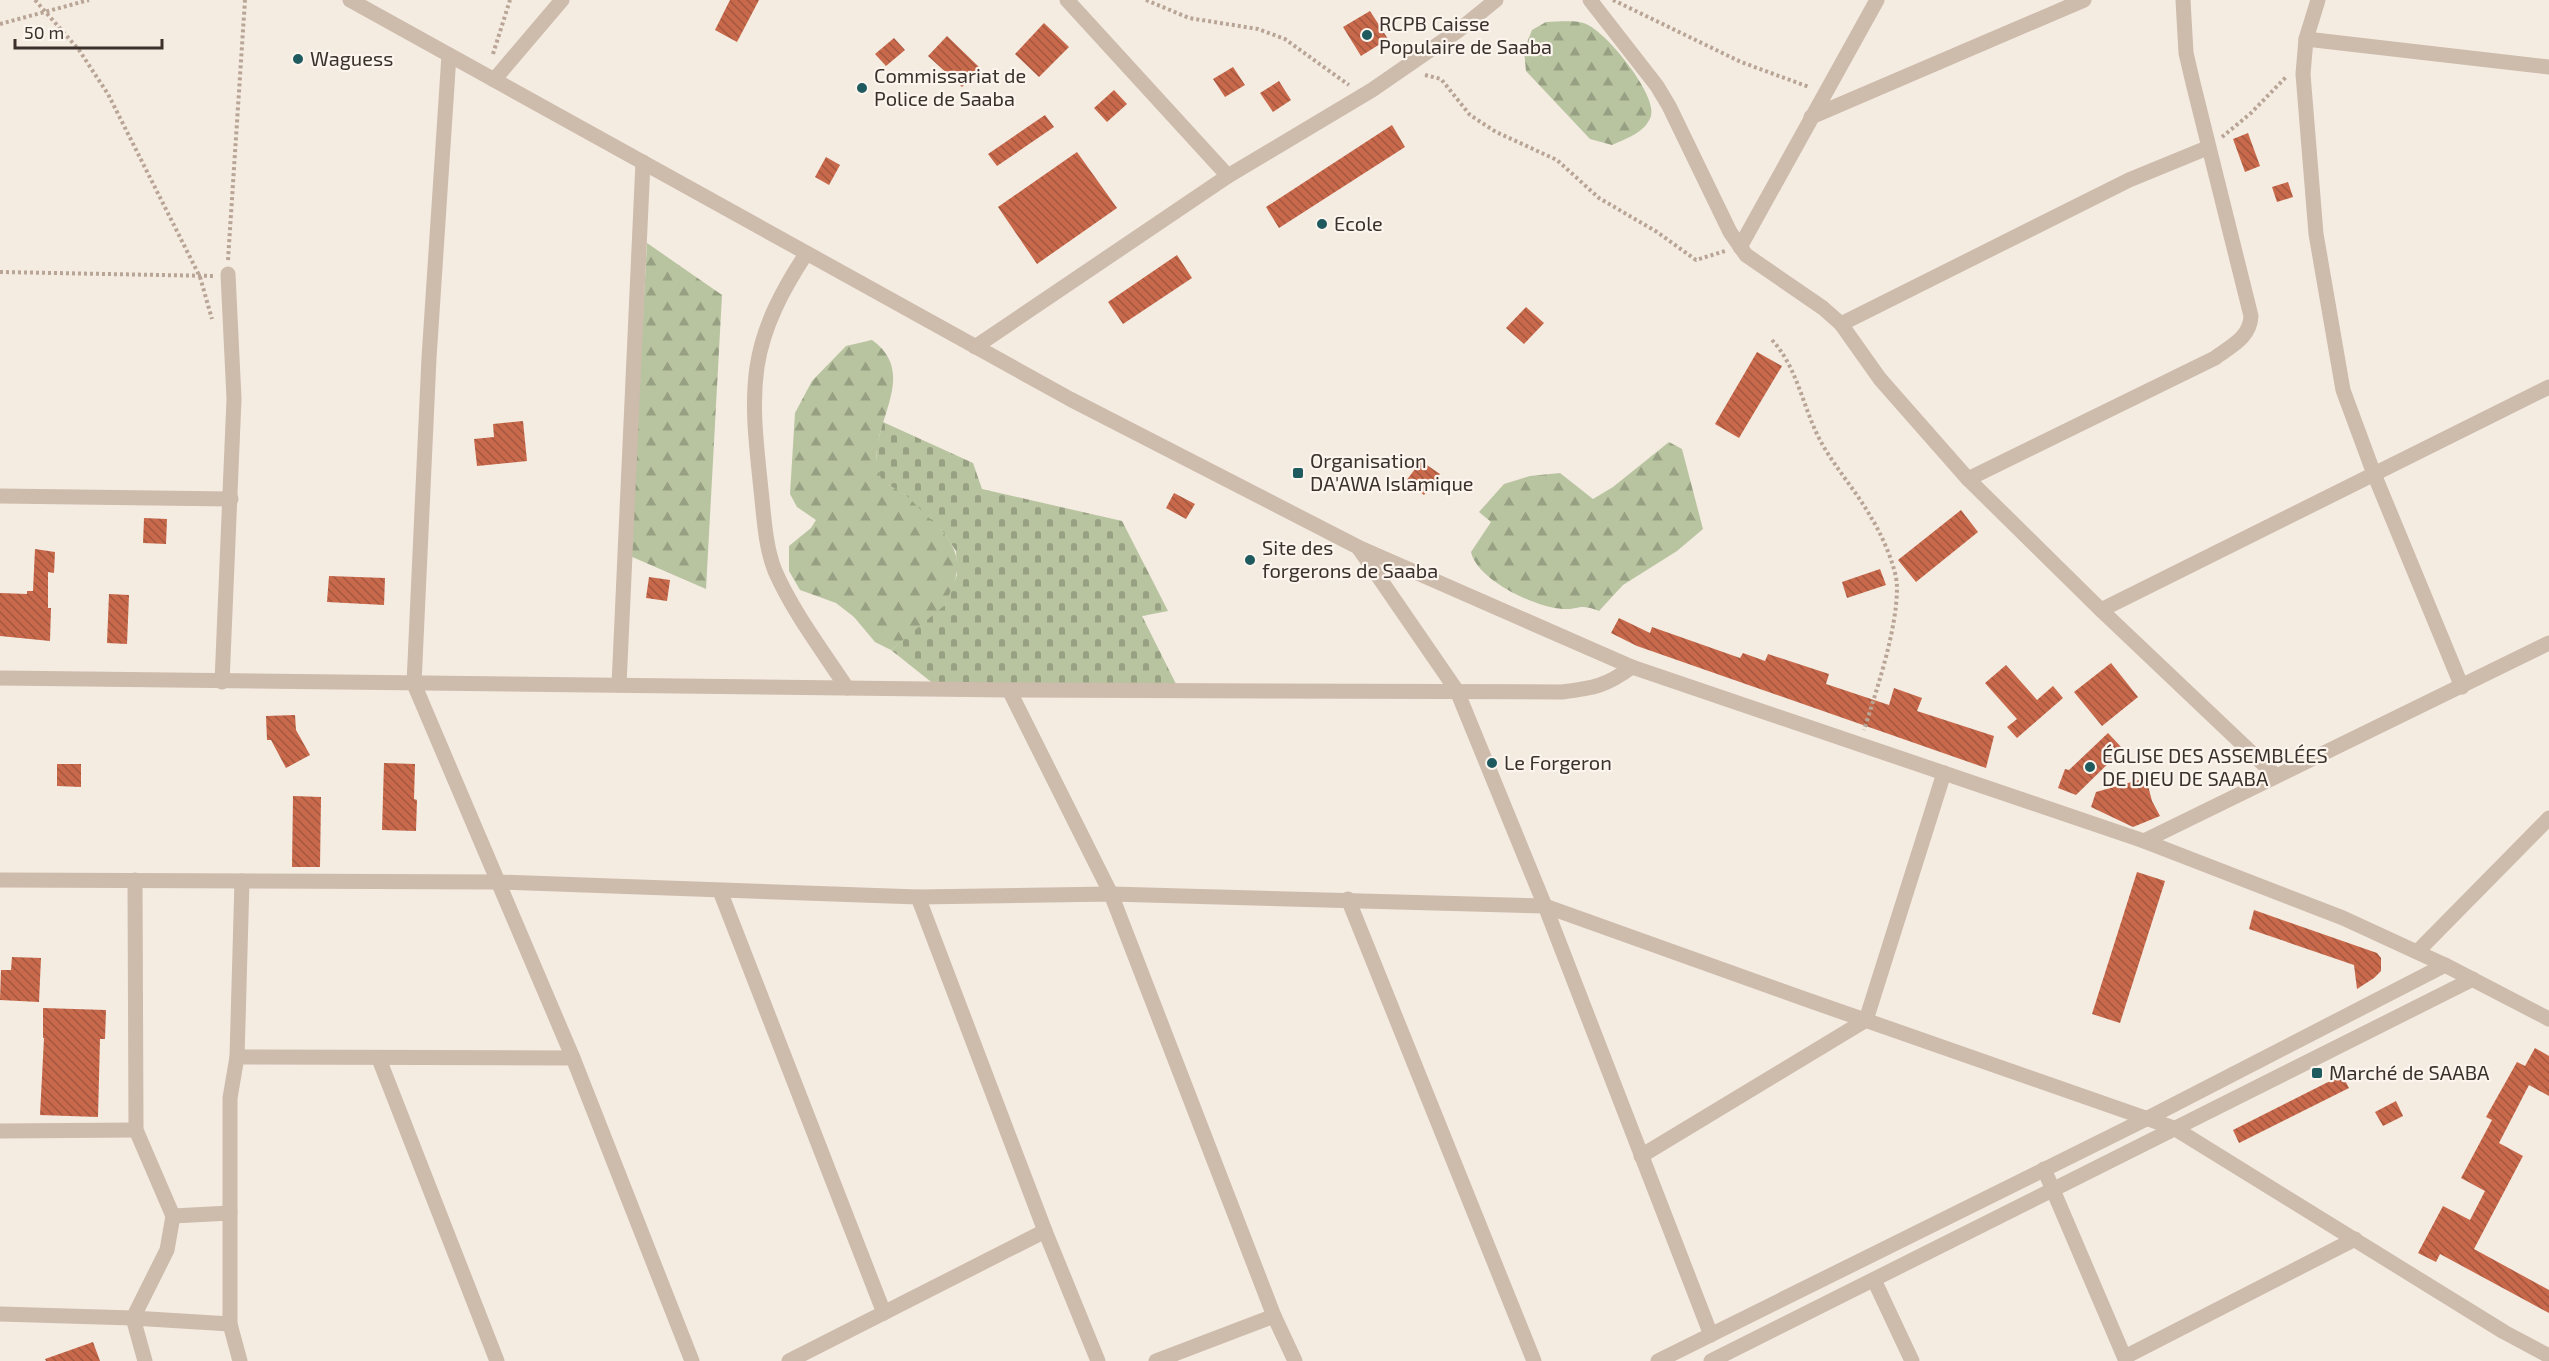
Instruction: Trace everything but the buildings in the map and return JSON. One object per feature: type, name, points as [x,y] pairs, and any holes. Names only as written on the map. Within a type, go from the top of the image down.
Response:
[{"type":"street","points":[[350,0],[1070,399],[1358,547],[1632,667],[2144,841],[2343,918],[2445,965],[2549,1019]]},
{"type":"street","points":[[490,78],[562,0]]},
{"type":"street","points":[[1067,0],[1228,176]]},
{"type":"street","points":[[975,347],[1228,176],[1372,90],[1459,30],[1496,0]]},
{"type":"street","points":[[1590,0],[1643,67],[1669,106],[1740,247],[1754,262],[1823,308],[1841,324],[1880,379],[1968,479],[2101,610],[2276,776]]},
{"type":"street","points":[[1740,247],[1876,0]]},
{"type":"street","points":[[1811,117],[2084,0]]},
{"type":"street","points":[[1968,479],[2214,358],[2241,339],[2250,328],[2251,316],[2207,148],[2186,53],[2183,0]]},
{"type":"street","points":[[2318,0],[2306,39],[2302,74],[2316,234],[2343,390],[2374,474],[2462,687]]},
{"type":"street","points":[[2306,39],[2549,67]]},
{"type":"street","points":[[449,55],[429,358],[414,684],[573,1058],[692,1361]]},
{"type":"street","points":[[1841,324],[2129,180],[2207,148]]},
{"type":"street","points":[[620,685],[643,162]]},
{"type":"street","points":[[806,254],[786,285],[770,318],[757,366],[754,426],[766,537],[774,568],[792,604],[847,688]]},
{"type":"street","points":[[222,682],[234,399],[228,274]]},
{"type":"street","points":[[2101,610],[2549,387]]},
{"type":"street","points":[[0,496],[231,499]]},
{"type":"street","points":[[1358,547],[1457,691],[1545,906],[1711,1335]]},
{"type":"street","points":[[2144,841],[2549,643]]},
{"type":"street","points":[[0,678],[1009,690],[1562,692],[1597,688],[1615,680],[1632,667]]},
{"type":"street","points":[[1009,690],[1111,894],[1274,1316],[1295,1361]]},
{"type":"street","points":[[1641,1156],[1866,1020],[1944,773]]},
{"type":"street","points":[[2417,952],[2549,818]]},
{"type":"street","points":[[0,880],[498,882],[918,897],[1111,894],[1545,906],[2174,1128],[2504,1332],[2549,1356]]},
{"type":"street","points":[[135,880],[135,1130],[173,1216],[167,1251],[133,1318],[145,1361]]},
{"type":"street","points":[[240,1361],[230,1324],[230,1098],[237,1057],[242,881]]},
{"type":"street","points":[[720,891],[884,1312]]},
{"type":"street","points":[[918,897],[1045,1231],[1098,1361]]},
{"type":"street","points":[[1348,899],[1534,1361]]},
{"type":"street","points":[[1658,1361],[2148,1118],[2445,965]]},
{"type":"street","points":[[1710,1361],[2473,979]]},
{"type":"street","points":[[237,1057],[573,1058]]},
{"type":"street","points":[[379,1059],[497,1361]]},
{"type":"street","points":[[0,1131],[135,1130]]},
{"type":"street","points":[[2044,1169],[2126,1359],[2355,1239]]},
{"type":"street","points":[[173,1216],[230,1213]]},
{"type":"street","points":[[789,1361],[1045,1231]]},
{"type":"street","points":[[1874,1280],[1912,1361]]},
{"type":"street","points":[[0,1314],[230,1324]]},
{"type":"street","points":[[1156,1361],[1274,1316]]},
{"type":"path","points":[[35,0],[79,50],[108,94],[200,277],[212,321]]},
{"type":"path","points":[[0,24],[89,0]]},
{"type":"path","points":[[0,272],[200,277],[228,274],[245,0]]},
{"type":"path","points":[[490,78],[510,0]]},
{"type":"path","points":[[1146,0],[1189,18],[1258,29],[1285,39],[1356,90],[1372,90]]},
{"type":"path","points":[[1613,0],[1741,62],[1792,82],[1826,91]]},
{"type":"path","points":[[2207,148],[2251,113],[2305,55]]},
{"type":"path","points":[[1416,77],[1428,74],[1441,79],[1470,115],[1496,132],[1557,160],[1599,198],[1657,232],[1696,260],[1740,247]]},
{"type":"path","points":[[1772,340],[1783,352],[1792,368],[1803,403],[1822,443],[1873,519],[1884,543],[1897,586],[1883,667],[1860,746]]},
{"type":"green space","points":[[1546,22],[1583,23],[1592,27],[1615,49],[1638,78],[1651,106],[1651,116],[1640,131],[1612,145],[1590,139],[1526,71],[1524,50],[1532,30]]},
{"type":"green space","points":[[647,243],[722,295],[706,589],[630,556]]},
{"type":"green space","points":[[872,340],[886,354],[892,369],[893,385],[877,452],[880,474],[885,482],[912,500],[944,533],[954,550],[957,567],[956,578],[945,604],[926,624],[891,650],[875,642],[854,617],[836,603],[800,590],[789,571],[789,546],[811,528],[816,520],[797,507],[790,494],[795,413],[812,381],[846,346]]},
{"type":"green space","points":[[883,422],[973,463],[982,489],[1122,521],[1168,611],[1142,616],[1178,688],[935,685],[891,650],[945,605],[957,575],[956,551],[944,533],[906,495],[882,481],[877,467],[877,445]]},
{"type":"green space","points":[[1669,442],[1682,449],[1703,529],[1677,551],[1623,585],[1599,611],[1583,607],[1563,609],[1538,604],[1509,591],[1484,573],[1476,562],[1471,552],[1491,522],[1479,512],[1504,484],[1530,476],[1560,473],[1593,499],[1613,487]]},
{"type":"place","name":"RCPB Caisse Populaire de Saaba","points":[[1367,35]]},
{"type":"place","name":"Waguess","points":[[298,59]]},
{"type":"place","name":"Commissariat de Police de Saaba","points":[[862,88]]},
{"type":"place","name":"Ecole","points":[[1322,224]]},
{"type":"place","name":"Organisation DA'AWA Islamique","points":[[1298,473]]},
{"type":"place","name":"Site des forgerons de Saaba","points":[[1250,560]]},
{"type":"place","name":"Le Forgeron","points":[[1492,763]]},
{"type":"place","name":"ÉGLISE DES ASSEMBLÉES DE DIEU DE SAABA","points":[[2090,767]]},
{"type":"place","name":"Marché de SAABA","points":[[2317,1073]]}]
